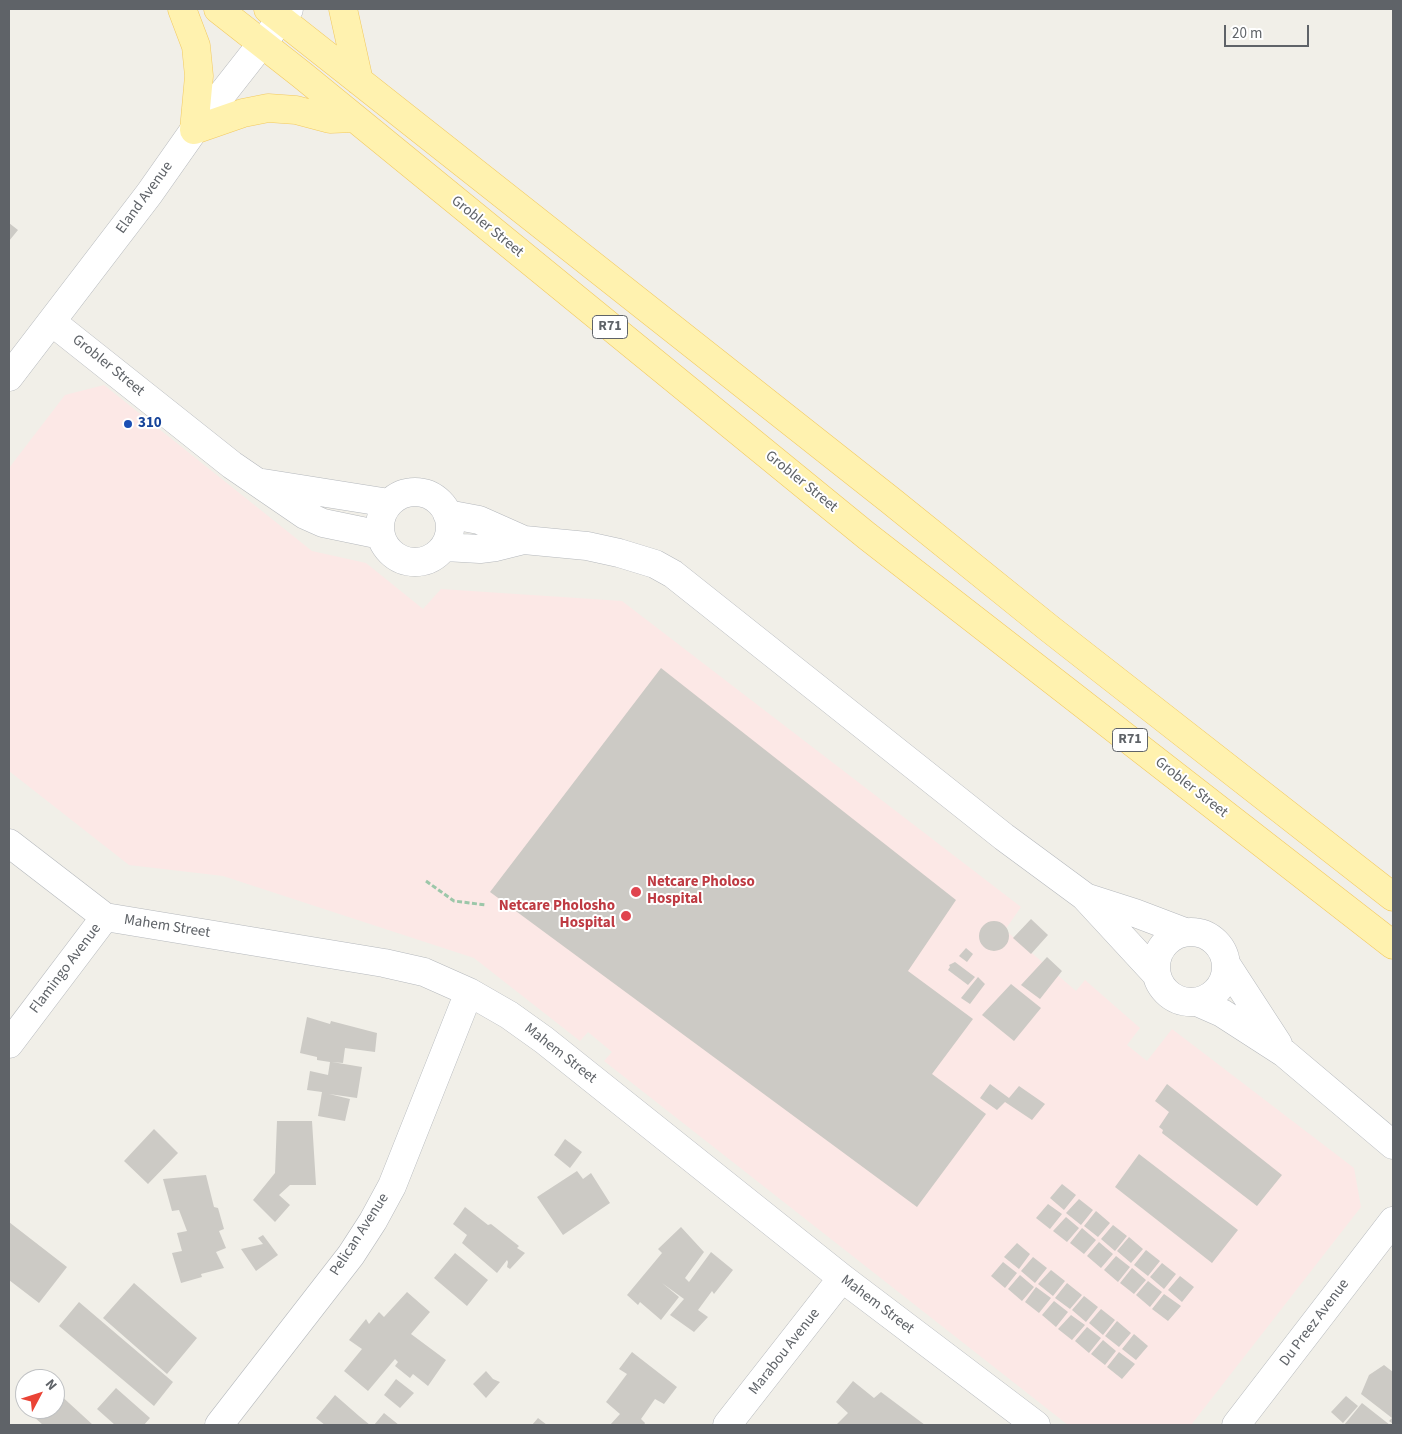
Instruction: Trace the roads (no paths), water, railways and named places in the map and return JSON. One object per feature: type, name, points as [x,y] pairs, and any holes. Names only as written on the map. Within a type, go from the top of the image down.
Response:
[{"type":"main road","points":[[182,9],[196,46],[199,76],[194,130],[243,113],[268,108],[296,110],[330,119],[354,118]]},
{"type":"main road","name":"Grobler Street","points":[[218,9],[262,42],[859,529],[1393,945]]},
{"type":"main road","points":[[343,9],[359,81]]},
{"type":"main road","name":"R71","points":[[280,12],[359,81],[890,500],[1065,641],[1393,896]]},
{"type":"street","name":"Eland Avenue","points":[[9,377],[262,42],[280,12]]},
{"type":"street","name":"Grobler Street","points":[[52,322],[232,465],[305,515],[323,523],[381,535]]},
{"type":"street","name":"Grobler Street","points":[[259,482],[390,503]]},
{"type":"street","points":[[421,492],[432,496],[441,504],[447,514],[450,531],[444,547],[436,556],[426,561],[414,563],[403,561],[385,546],[381,535],[380,523],[383,512],[390,503],[404,494],[421,492]]},
{"type":"street","points":[[447,514],[479,520],[524,540],[587,546],[619,553],[646,561],[673,574],[1004,838],[1084,896],[1156,974]]},
{"type":"street","points":[[444,547],[480,549],[524,540]]},
{"type":"street","name":"Mahem Street","points":[[9,843],[105,917],[384,963],[424,972],[468,992],[509,1016],[544,1040],[842,1278],[1036,1425]]},
{"type":"street","points":[[1084,896],[1185,932]]},
{"type":"street","name":"Flamingo Avenue","points":[[9,1044],[105,917]]},
{"type":"street","points":[[1226,964],[1225,977],[1219,988],[1209,997],[1197,1002],[1178,1000],[1168,994],[1160,985],[1156,974],[1156,963],[1162,947],[1174,935],[1185,932],[1197,932],[1208,936],[1217,943],[1223,953],[1226,964],[1284,1053]]},
{"type":"street","name":"Pelican Avenue","points":[[218,1425],[351,1255],[373,1221],[392,1186],[468,992]]},
{"type":"street","points":[[1197,1002],[1222,1013],[1284,1053],[1393,1145]]},
{"type":"street","name":"Du Preez Avenue","points":[[1236,1425],[1393,1221]]},
{"type":"street","name":"Marabou Avenue","points":[[727,1425],[842,1278]]},
{"type":"place","name":"310","points":[[128,424]]},
{"type":"place","name":"Netcare Pholoso Hospital","points":[[636,892]]},
{"type":"place","name":"Netcare Pholosho Hospital","points":[[626,916]]}]
